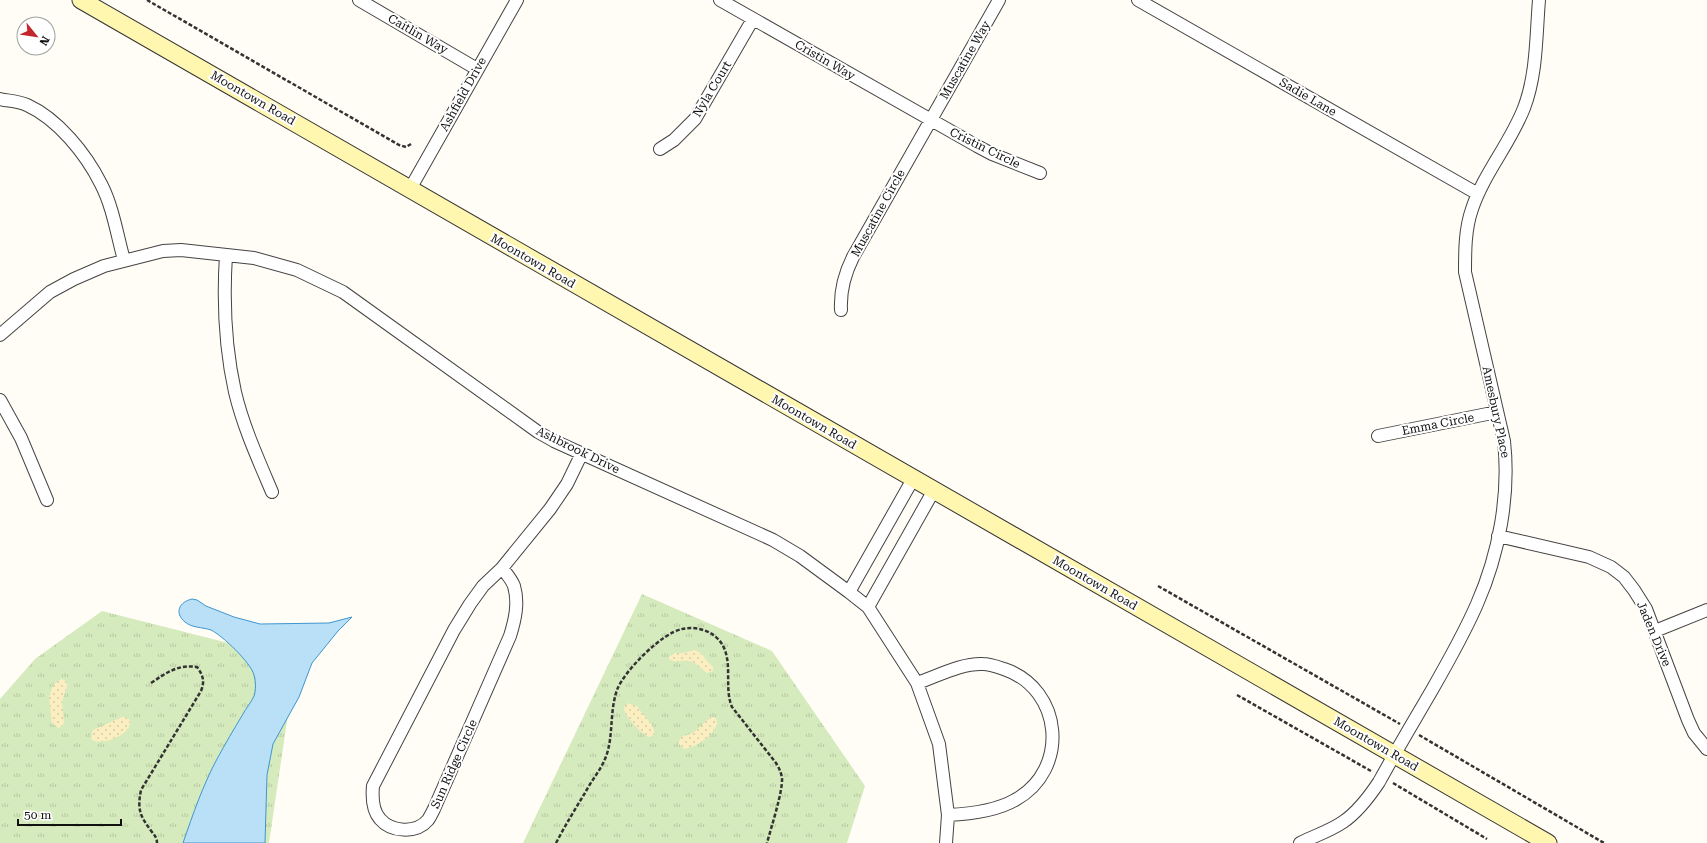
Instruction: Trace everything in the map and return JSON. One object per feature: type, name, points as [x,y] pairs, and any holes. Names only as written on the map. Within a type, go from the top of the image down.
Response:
[{"type":"street","name":"Moontown Road","points":[[81,0],[1548,843]]},
{"type":"street","name":"Caitlin Way","points":[[359,0],[478,69]]},
{"type":"street","name":"Ashfield Drive","points":[[410,189],[517,0]]},
{"type":"street","name":"Cristin Way","points":[[720,0],[930,120]]},
{"type":"street","name":"Muscatine Way","points":[[930,120],[999,0]]},
{"type":"street","name":"Sadie Lane","points":[[1138,0],[1478,194]]},
{"type":"street","name":"Amesbury Place","points":[[1300,843],[1343,822],[1368,798],[1382,777],[1457,645],[1475,609],[1494,559],[1506,488],[1504,441],[1465,272],[1465,246],[1467,227],[1478,194],[1516,127],[1530,90],[1534,67],[1539,0]]},
{"type":"street","name":"Nyla Court","points":[[660,150],[674,140],[695,119],[753,20]]},
{"type":"street","points":[[0,99],[26,105],[49,118],[65,133],[87,161],[101,184],[111,211],[124,260]]},
{"type":"street","name":"Cristin Circle","points":[[930,120],[992,154],[1040,173]]},
{"type":"street","name":"Muscatine Circle","points":[[841,310],[840,295],[847,270],[930,120]]},
{"type":"street","name":"Ashbrook Drive","points":[[0,335],[50,292],[74,279],[104,266],[163,251],[181,250],[254,258],[297,270],[343,292],[538,432],[582,454],[773,540],[800,556],[868,607],[917,683],[939,744],[948,815],[946,843]]},
{"type":"street","points":[[226,255],[224,315],[230,367],[236,393],[254,448],[272,492]]},
{"type":"street","points":[[0,400],[21,438],[47,500]]},
{"type":"street","name":"Emma Circle","points":[[1378,436],[1497,412]]},
{"type":"street","name":"Sun Ridge Circle","points":[[502,568],[514,585],[516,597],[515,619],[510,636],[434,809],[427,821],[417,827],[406,830],[391,827],[380,819],[374,808],[372,797],[373,786],[454,630],[470,604],[483,586],[502,568],[550,509],[566,484],[582,454]]},
{"type":"street","points":[[850,592],[913,479]]},
{"type":"street","points":[[868,607],[934,490]]},
{"type":"street","name":"Jaden Drive","points":[[1498,536],[1574,552],[1601,561],[1624,577],[1646,609],[1688,720],[1694,733],[1707,749]]},
{"type":"street","points":[[1655,631],[1707,610]]},
{"type":"street","points":[[917,683],[965,666],[984,664],[997,666],[1010,671],[1033,687],[1041,697],[1052,722],[1052,750],[1048,762],[1036,783],[1027,792],[1004,806],[948,815]]},
{"type":"path","points":[[147,0],[399,145],[406,147],[411,144]]},
{"type":"path","points":[[1158,586],[1409,729],[1604,843]]},
{"type":"path","points":[[556,843],[605,758],[610,740],[613,706],[622,680],[638,660],[672,633],[681,629],[690,628],[711,633],[724,647],[728,664],[728,697],[732,707],[781,772],[781,791],[767,843]]},
{"type":"path","points":[[151,683],[171,670],[186,665],[197,667],[201,672],[204,683],[201,691],[141,790],[139,806],[142,818],[157,838],[157,843]]},
{"type":"path","points":[[1237,695],[1382,777],[1487,839]]},
{"type":"green space","points":[[642,594],[772,651],[865,786],[847,843],[523,843]]},
{"type":"green space","points":[[102,611],[296,660],[269,843],[0,843],[0,699],[35,659]]},
{"type":"sand","points":[[695,650],[702,654],[713,667],[713,671],[707,673],[691,662],[676,662],[669,659],[669,657],[675,653]]},
{"type":"sand","points":[[61,679],[66,681],[67,686],[62,702],[64,723],[59,728],[52,723],[49,698],[53,685]]},
{"type":"sand","points":[[628,703],[637,706],[651,724],[654,735],[649,737],[646,735],[626,715],[624,707]]},
{"type":"sand","points":[[122,717],[126,717],[130,720],[127,730],[122,734],[110,740],[92,740],[91,736],[93,730]]},
{"type":"sand","points":[[712,717],[716,718],[717,723],[713,732],[704,740],[694,746],[684,749],[678,743],[681,737],[693,733]]},
{"type":"water","points":[[192,599],[234,617],[260,624],[329,623],[352,617],[338,631],[312,663],[299,697],[273,744],[267,775],[265,843],[183,843],[207,779],[220,753],[255,694],[254,675],[242,657],[216,633],[211,630],[191,625],[182,619],[179,612],[181,605]]}]
